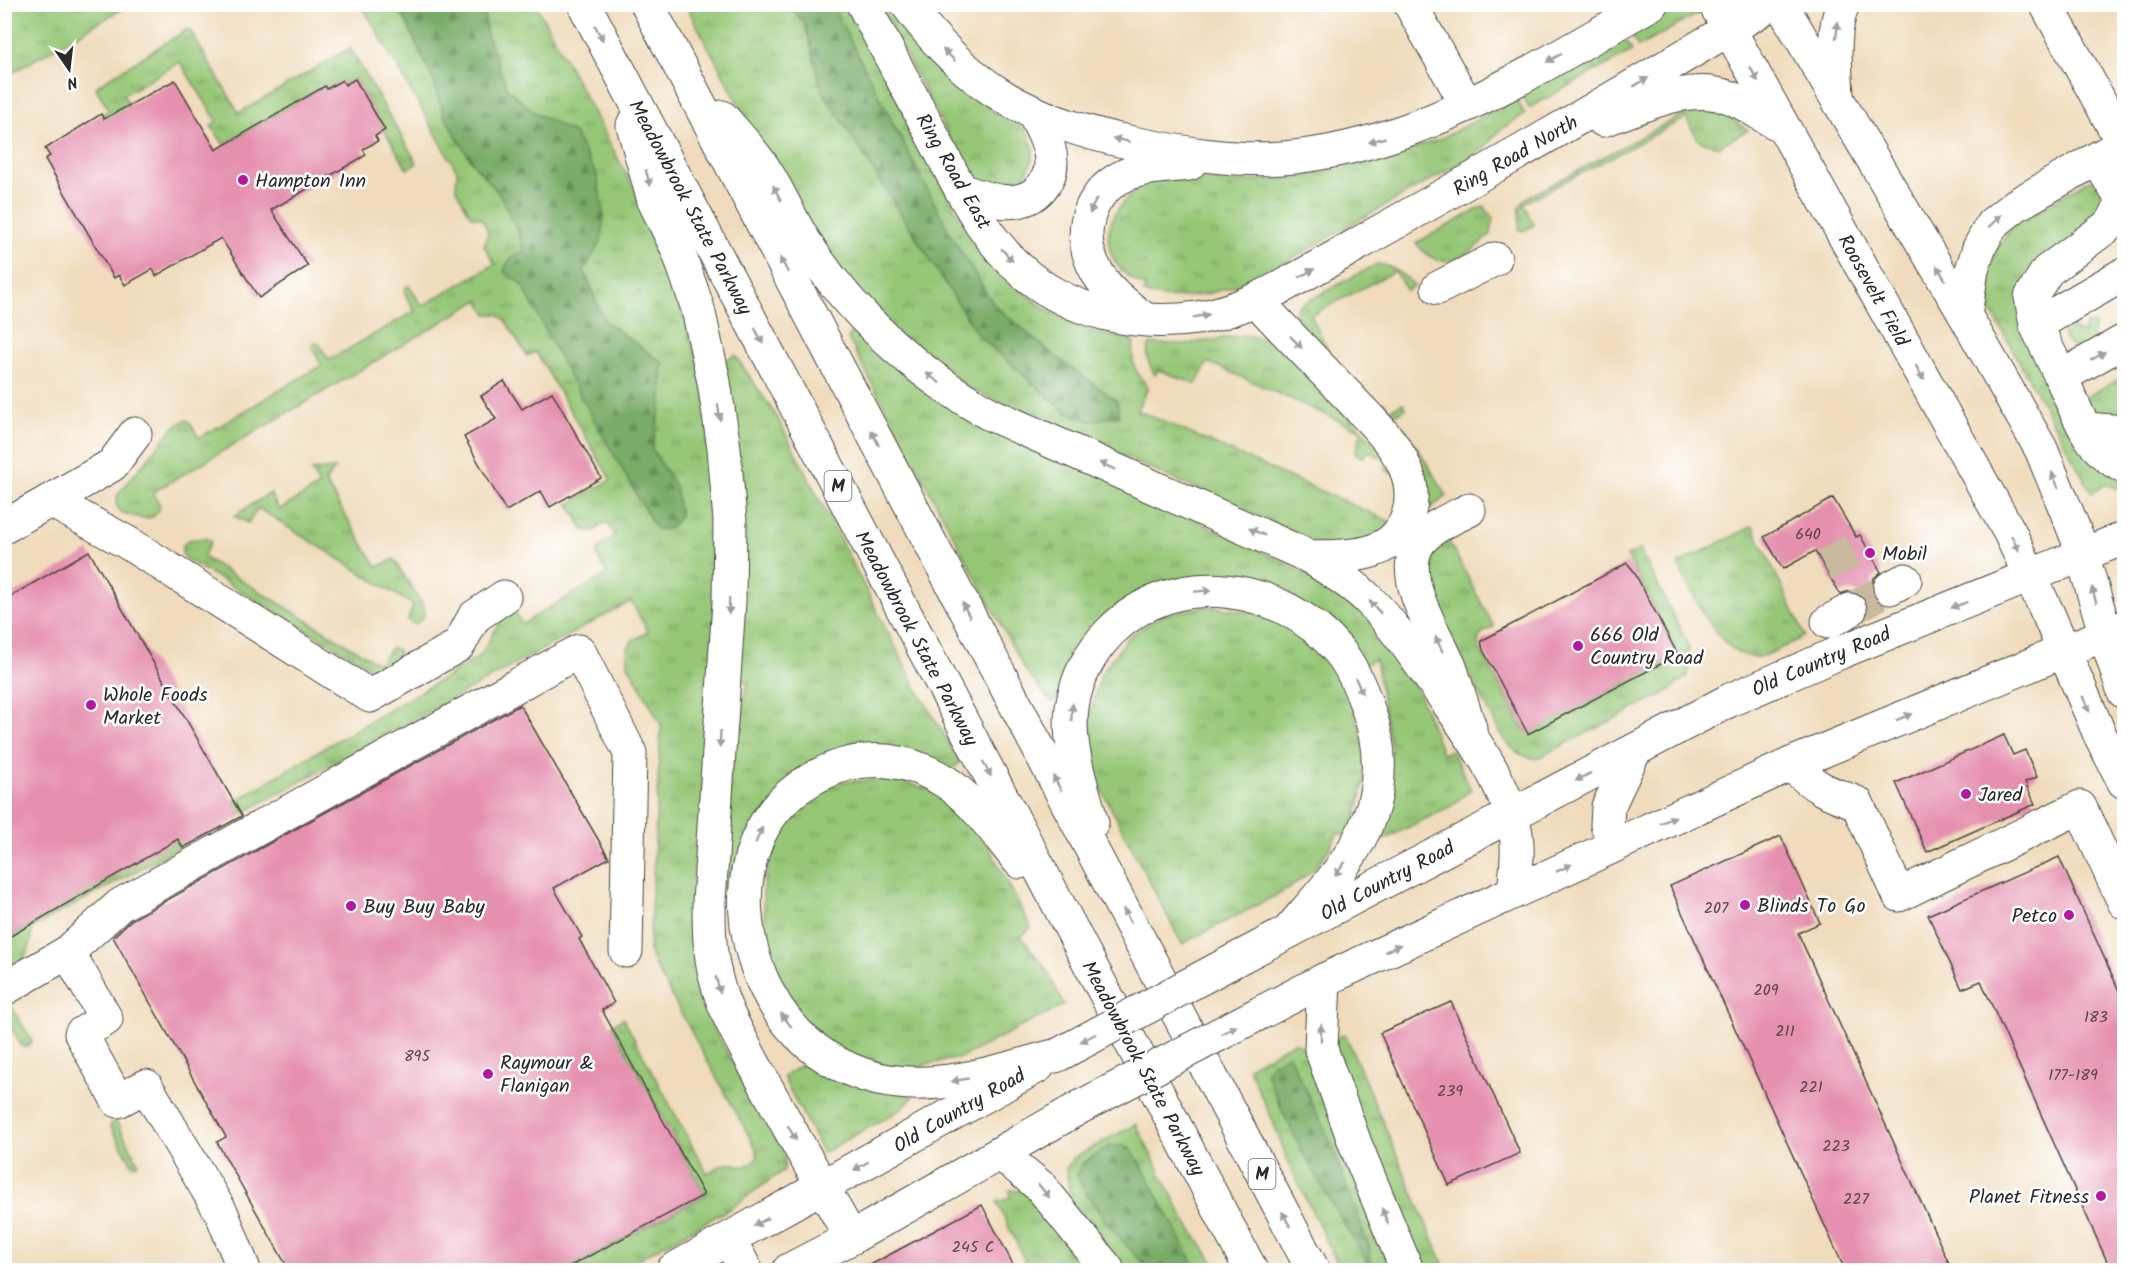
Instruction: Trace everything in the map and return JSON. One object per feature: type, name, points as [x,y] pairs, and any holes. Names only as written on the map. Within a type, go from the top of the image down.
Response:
[{"type":"main road","name":"Meadowbrook State Parkway","points":[[584,4],[1251,1270]]},
{"type":"main road","name":"M","points":[[647,4],[1313,1270]]},
{"type":"main road","name":"Ring Road East","points":[[863,4],[961,190],[1002,250],[1035,282],[1076,305],[1122,317],[1144,319],[1176,320],[1198,317],[1256,300]]},
{"type":"main road","points":[[907,4],[933,40],[970,75],[1012,103],[1034,114],[1104,137],[1172,150],[1241,159]]},
{"type":"main road","points":[[1410,4],[1467,105]]},
{"type":"main road","points":[[1144,319],[1107,286],[1091,262],[1086,237],[1087,224],[1095,199],[1106,187],[1146,168],[1241,159],[1293,157],[1342,150],[1412,129],[1467,105],[1613,17],[1651,4]]},
{"type":"main road","name":"Ring Road North","points":[[1256,300],[1536,144],[1722,17],[1771,4]]},
{"type":"main road","points":[[1780,4],[1965,315],[2041,449],[2067,507],[2083,555],[2115,631],[2124,692]]},
{"type":"main road","points":[[1837,99],[1835,39],[1843,4]]},
{"type":"main road","points":[[2046,4],[2115,129],[2115,148],[2123,201],[2112,223],[2047,271],[2031,297],[2036,325],[2095,446],[2117,464],[2124,466]]},
{"type":"main road","name":"Roosevelt Field","points":[[1722,17],[2010,533],[2031,575],[2100,735],[2124,782]]},
{"type":"main road","points":[[676,59],[765,170],[797,229],[824,268],[872,325],[919,368],[965,400],[999,418],[1310,557],[1368,599],[1415,656],[1473,738]]},
{"type":"main road","points":[[615,62],[654,201],[678,250],[698,309],[714,382],[724,448],[730,521],[730,570],[708,901],[715,977],[726,1011],[851,1238]]},
{"type":"main road","points":[[1536,144],[1670,97],[1695,92],[1728,97],[1783,127]]},
{"type":"main road","points":[[961,190],[1001,202],[1015,202],[1037,193],[1046,183],[1051,164],[1046,140],[1034,114]]},
{"type":"main road","points":[[1965,315],[1972,270],[1979,248],[1992,224],[2016,205],[2115,148]]},
{"type":"main road","points":[[1438,288],[1495,259]]},
{"type":"main road","points":[[2036,325],[2124,274]]},
{"type":"main road","points":[[1256,300],[1394,447],[1408,472],[1411,483],[1410,508],[1402,530]]},
{"type":"main road","points":[[2061,377],[2124,341]]},
{"type":"main road","points":[[2086,429],[2124,432]]},
{"type":"main road","points":[[4,527],[112,465],[135,434]]},
{"type":"main road","points":[[51,501],[128,543],[370,696],[459,645],[474,617],[504,597]]},
{"type":"main road","points":[[1310,557],[1368,553],[1389,543],[1402,530],[1465,502],[1422,539],[1416,547],[1412,568],[1418,595],[1450,667],[1473,738],[1511,814],[1517,839],[1514,892]]},
{"type":"main road","name":"Old Country Road","points":[[673,1270],[1058,1054],[1730,700],[2124,538]]},
{"type":"main road","points":[[1104,871],[1072,736],[1072,708],[1075,693],[1088,662],[1101,642],[1119,623],[1149,603],[1199,590],[1233,591],[1252,595],[1286,609],[1303,619],[1339,651],[1363,693],[1374,725],[1377,743],[1378,782],[1370,817],[1363,832],[1340,871],[1288,932]]},
{"type":"main road","points":[[789,1270],[851,1238],[1084,1105],[1324,980],[1791,764],[2115,631]]},
{"type":"main road","points":[[4,989],[68,952],[120,905],[579,651],[630,753],[626,951]]},
{"type":"main road","points":[[1615,844],[1607,825],[1608,807],[1635,750]]},
{"type":"main road","points":[[1058,1054],[975,1077],[939,1083],[909,1083],[873,1078],[840,1064],[798,1035],[769,995],[752,950],[745,899],[749,867],[758,837],[764,824],[782,801],[810,780],[837,766],[854,762],[888,760],[905,763],[930,773],[964,796],[1060,910]]},
{"type":"main road","points":[[1791,764],[1809,782],[1827,792],[1857,803],[1899,895],[2080,807],[2124,902]]},
{"type":"main road","points":[[68,952],[106,1019],[81,1034],[91,1053],[118,1101],[146,1086],[222,1214],[244,1270]]},
{"type":"main road","points":[[1324,980],[1321,1049],[1356,1146],[1407,1270]]},
{"type":"main road","points":[[1000,1153],[1041,1187],[1108,1270]]},
{"type":"main road","points":[[729,1239],[746,1270]]},
{"type":"green space","points":[[10,5],[129,5],[5,77],[5,8]]},
{"type":"green space","points":[[362,5],[536,5],[654,226],[703,377],[719,554],[693,938],[697,983],[714,1029],[781,1147],[785,1157],[784,1170],[731,1208],[618,1270],[566,1270],[705,1195],[612,1025],[623,1018],[707,1173],[728,1164],[743,1167],[752,1163],[757,1157],[757,1151],[654,964],[649,950],[661,725],[628,664],[627,650],[633,640],[648,632],[631,601],[32,928],[29,950],[23,959],[14,965],[5,949],[4,934],[8,938],[475,660],[482,653],[505,613],[511,609],[514,610],[522,624],[607,574],[597,555],[599,548],[615,535],[607,522],[593,531],[584,530],[569,504],[611,480],[536,352],[527,356],[505,320],[498,314],[487,314],[479,300],[153,492],[160,505],[154,516],[143,518],[119,511],[116,503],[118,494],[173,428],[185,420],[189,421],[199,438],[322,365],[312,348],[314,343],[319,344],[329,360],[415,311],[404,292],[406,287],[409,286],[422,306],[495,264],[484,246],[488,232],[482,219],[471,216],[456,189],[457,171]]},
{"type":"green space","points":[[394,5],[484,5],[486,32],[507,88],[532,111],[574,133],[597,176],[604,216],[601,240],[584,271],[604,320],[663,363],[661,406],[652,449],[675,486],[680,516],[669,529],[656,529],[563,365],[522,284],[504,272],[511,259],[524,252],[519,234],[501,196],[472,162],[444,115],[434,82],[405,19]]},
{"type":"green space","points":[[686,5],[848,5],[956,210],[1004,278],[1047,310],[1095,332],[1134,343],[1133,361],[1140,377],[1148,387],[1137,410],[1389,521],[1392,529],[1338,552],[964,386],[890,329],[831,264],[783,187]]},
{"type":"green space","points":[[789,5],[832,5],[953,239],[994,305],[1055,356],[1117,401],[1119,416],[1090,421],[1067,413],[978,335],[822,90],[805,24]]},
{"type":"green space","points":[[879,5],[886,5],[912,37],[988,107],[1019,124],[1029,135],[1034,149],[1031,164],[1025,176],[1007,187],[975,181],[966,169]]},
{"type":"green space","points":[[1680,5],[1698,5],[1699,13],[1638,47],[1630,33]]},
{"type":"green space","points":[[186,30],[190,30],[239,113],[350,48],[417,163],[407,169],[355,79],[345,85],[342,80],[327,89],[325,86],[224,145],[211,126],[217,121],[180,62],[123,95],[130,106],[145,190],[100,116],[109,110],[96,88]]},
{"type":"green space","points":[[1623,36],[1632,51],[1529,108],[1521,94]]},
{"type":"green space","points":[[1516,99],[1525,114],[1501,129],[1483,149],[1472,157],[1252,279],[1197,296],[1170,297],[1143,293],[1146,287],[1130,278],[1119,267],[1112,255],[1108,242],[1109,228],[1114,215],[1137,190],[1132,182],[1188,178],[1233,182],[1297,178],[1370,163],[1440,139]]},
{"type":"green space","points":[[1695,111],[1723,114],[1748,130],[1718,147],[1698,140],[1686,118],[1526,202],[1524,205],[1534,225],[1523,231],[1519,229],[1520,207],[1526,198],[1680,116]]},
{"type":"green space","points":[[2094,180],[2107,205],[2026,294],[2124,472],[2124,491],[2106,484],[2092,493],[1989,307],[1989,272],[1998,246],[2013,226],[2087,181]]},
{"type":"green space","points":[[1484,206],[1493,218],[1491,234],[1464,255],[1454,260],[1435,259],[1416,243]]},
{"type":"green space","points":[[1377,264],[1393,269],[1402,274],[1414,285],[1407,291],[1395,271],[1311,315],[1331,357],[1294,316],[1298,306]]},
{"type":"green space","points":[[2078,310],[2073,330],[2083,333],[2087,323],[2095,325],[2089,346],[2083,348],[2072,346],[2063,334],[2063,322]]},
{"type":"green space","points":[[856,331],[1151,495],[1218,531],[1295,568],[1344,598],[1366,616],[1395,650],[1418,693],[1442,754],[1451,750],[1471,789],[1451,806],[1375,844],[1391,749],[1375,659],[1362,666],[1328,624],[1159,590],[1065,698],[1051,702],[1025,670],[848,338],[852,332]]},
{"type":"green space","points":[[1243,335],[1266,339],[1290,355],[1396,466],[1393,474],[1385,470],[1388,461],[1368,451],[1363,458],[1355,453],[1362,431],[1208,362],[1196,384],[1158,370],[1155,375],[1148,360],[1147,352],[1150,344],[1187,344]]},
{"type":"green space","points":[[735,355],[777,417],[916,687],[960,762],[948,773],[809,770],[733,892],[722,893],[733,761],[748,682],[739,681],[724,361]]},
{"type":"green space","points":[[2124,376],[2124,425],[2090,412],[2084,398]]},
{"type":"green space","points":[[1384,402],[1389,410],[1403,403],[1406,409],[1392,416],[1407,431],[1447,496],[1422,514],[1375,408]]},
{"type":"green space","points":[[335,469],[325,482],[377,567],[394,559],[425,609],[422,618],[417,623],[414,624],[408,620],[413,605],[258,508],[248,523],[234,516],[270,493],[279,510],[319,486],[312,471]]},
{"type":"green space","points":[[1753,526],[1805,636],[1759,657],[1745,655],[1732,648],[1720,637],[1699,607],[1678,564]]},
{"type":"green space","points":[[1446,536],[1494,627],[1480,636],[1478,646],[1525,731],[1529,733],[1673,658],[1676,649],[1627,556],[1640,550],[1688,645],[1691,661],[1687,677],[1665,693],[1536,759],[1517,752],[1503,738],[1426,591],[1425,558]]},
{"type":"green space","points":[[205,538],[211,541],[203,557],[379,664],[391,648],[398,650],[397,658],[392,664],[378,672],[186,559],[182,553],[182,546],[188,540]]},
{"type":"green space","points":[[1207,606],[1255,613],[1288,626],[1326,653],[1347,683],[1369,760],[1352,837],[1338,833],[1311,872],[1288,889],[1182,944],[1098,783],[1088,752],[1090,713],[1101,674],[1129,636],[1163,615]]},
{"type":"green space","points":[[895,779],[938,793],[979,828],[1031,927],[1021,937],[1046,969],[1064,1005],[960,1058],[923,1065],[920,1077],[836,1051],[805,1024],[781,991],[765,936],[763,888],[775,841],[804,805],[839,782]]},
{"type":"green space","points":[[11,1006],[32,1041],[29,1047],[22,1047],[5,1017],[5,1007]]},
{"type":"green space","points":[[1345,1034],[1446,1270],[1421,1270],[1332,1058],[1335,1039]]},
{"type":"green space","points":[[1294,1042],[1302,1046],[1312,1061],[1392,1270],[1341,1270],[1289,1164],[1248,1067]]},
{"type":"green space","points":[[793,1045],[913,1097],[900,1110],[823,1153],[783,1077],[803,1064]]},
{"type":"green space","points":[[1289,1055],[1330,1141],[1370,1249],[1371,1268],[1327,1196],[1276,1098],[1266,1072],[1275,1061]]},
{"type":"green space","points":[[112,1123],[117,1123],[138,1162],[137,1165],[132,1164],[110,1126]]},
{"type":"green space","points":[[1136,1124],[1184,1219],[1219,1270],[1124,1270],[1071,1203],[1066,1169],[1073,1158]]},
{"type":"green space","points":[[1110,1146],[1128,1146],[1142,1166],[1197,1270],[1150,1270],[1100,1214],[1077,1175],[1083,1163]]},
{"type":"green space","points":[[1010,1190],[1021,1191],[1035,1199],[1091,1270],[1029,1270],[997,1202],[1010,1198]]},
{"type":"building","name":"Hampton Inn","points":[[355,79],[385,130],[375,136],[378,141],[363,149],[366,155],[271,210],[308,266],[259,298],[221,238],[156,276],[153,269],[125,285],[119,275],[114,278],[45,159],[50,156],[45,149],[101,114],[104,119],[175,80],[216,150],[325,86],[327,89],[342,80],[345,85]]},
{"type":"building","points":[[504,381],[522,409],[552,392],[601,478],[550,507],[541,491],[506,511],[464,437],[496,419],[481,396]]},
{"type":"building","points":[[1833,498],[1856,537],[1860,535],[1881,572],[1874,578],[1871,587],[1876,599],[1867,604],[1859,594],[1850,591],[1840,594],[1815,551],[1783,569],[1764,537]]},
{"type":"building","name":"Whole Foods Market","points":[[89,551],[242,816],[183,848],[178,839],[4,940],[4,600]]},
{"type":"building","name":"666 Old Country Road","points":[[1627,563],[1633,570],[1678,655],[1528,734],[1483,650],[1481,641]]},
{"type":"building","points":[[520,705],[609,858],[554,888],[582,937],[579,939],[614,1003],[602,1010],[704,1195],[563,1270],[289,1270],[217,1142],[226,1137],[113,937],[131,920]]},
{"type":"building","name":"Jared","points":[[2004,735],[2013,755],[2025,750],[2037,777],[2025,782],[2035,804],[1927,852],[1896,783]]},
{"type":"building","points":[[1781,836],[1820,923],[1798,933],[1952,1270],[1845,1270],[1670,886]]},
{"type":"building","points":[[2059,857],[2124,1002],[2124,1270],[2111,1270],[1981,981],[1962,989],[1928,915]]},
{"type":"building","points":[[1451,1002],[1520,1153],[1449,1185],[1380,1033]]},
{"type":"building","points":[[982,1205],[1016,1270],[861,1270]]},
{"type":"tunnel","points":[[1824,566],[1865,544]]},
{"type":"tunnel","points":[[1850,610],[1890,588]]},
{"type":"place","name":"Hampton Inn","points":[[243,180]]},
{"type":"place","name":"Mobil","points":[[1870,553]]},
{"type":"place","name":"666 Old Country Road","points":[[1578,646]]},
{"type":"place","name":"Whole Foods Market","points":[[91,705]]},
{"type":"place","name":"Jared","points":[[1966,794]]},
{"type":"place","name":"Blinds To Go","points":[[1745,905]]},
{"type":"place","name":"Buy Buy Baby","points":[[351,906]]},
{"type":"place","name":"Petco","points":[[2069,915]]},
{"type":"place","name":"Raymour & Flanigan","points":[[488,1074]]},
{"type":"place","name":"Planet Fitness","points":[[2101,1196]]}]
